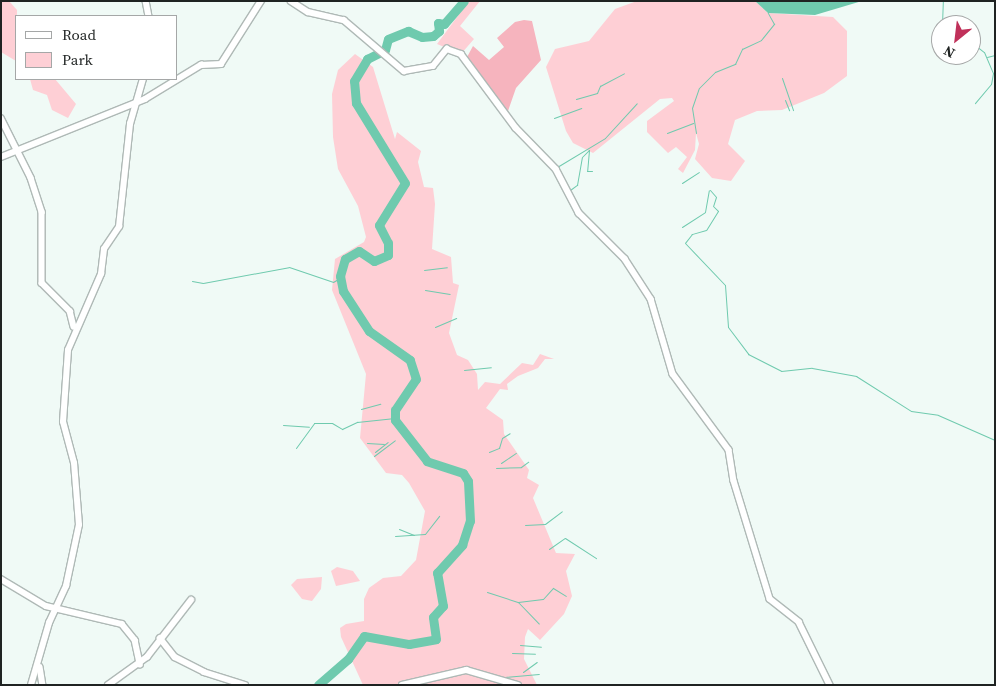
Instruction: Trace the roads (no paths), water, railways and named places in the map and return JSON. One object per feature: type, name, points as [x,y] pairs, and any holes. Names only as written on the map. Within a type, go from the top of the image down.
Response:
[{"type":"street","points":[[146,1],[149,15]]},
{"type":"street","points":[[178,77],[189,70],[221,64],[261,1]]},
{"type":"street","points":[[291,1],[308,12],[344,20],[404,71],[433,66],[448,49],[461,54],[516,128],[556,169],[579,213],[624,259],[651,298],[673,374],[729,450],[734,481],[770,599],[799,622],[830,685]]},
{"type":"street","points":[[31,685],[40,665],[56,609],[73,562],[79,525],[74,463],[63,422],[68,350],[75,329],[101,274],[104,249],[119,227],[134,104],[143,80]]},
{"type":"street","points":[[1,157],[134,104],[173,80]]},
{"type":"street","points":[[1,118],[15,152],[31,178],[42,212],[42,282],[70,311],[75,329]]},
{"type":"street","points":[[1,579],[23,595],[56,609],[122,624],[135,640],[140,664]]},
{"type":"street","points":[[108,685],[140,664],[190,600]]},
{"type":"street","points":[[160,638],[175,657],[204,672],[245,685]]},
{"type":"street","points":[[40,665],[44,685]]},
{"type":"street","points":[[402,685],[466,670],[518,685]]},
{"type":"waterway","points":[[318,685],[348,659],[364,636],[409,644],[436,639],[433,617],[443,606],[437,573],[462,545],[470,521],[468,481],[463,473],[427,461],[395,420],[395,410],[416,379],[410,360],[369,331],[343,291],[340,276],[345,259],[359,251],[374,261],[388,255],[388,243],[379,225],[405,183],[356,103],[354,81],[367,59],[385,50],[388,39],[408,31],[422,37],[433,36],[439,31],[438,23],[444,24],[464,1]]},
{"type":"waterway","points":[[942,15],[943,1]]},
{"type":"waterway","points":[[696,133],[692,108],[699,88],[715,72],[735,64],[742,49],[761,40],[774,24],[768,13]]},
{"type":"waterway","points":[[975,103],[991,84],[993,73],[984,52],[981,50]]},
{"type":"waterway","points":[[987,57],[995,55]]},
{"type":"waterway","points":[[576,99],[597,93],[600,86],[624,73]]},
{"type":"waterway","points":[[782,78],[793,110]]},
{"type":"waterway","points":[[785,100],[789,110]]},
{"type":"waterway","points":[[557,167],[605,138],[637,103]]},
{"type":"waterway","points":[[554,118],[581,108]]},
{"type":"waterway","points":[[667,133],[693,123]]},
{"type":"waterway","points":[[589,150],[587,171],[592,171]]},
{"type":"waterway","points":[[570,190],[577,185],[582,157],[589,150]]},
{"type":"waterway","points":[[682,183],[699,172]]},
{"type":"waterway","points":[[682,227],[705,212],[709,190]]},
{"type":"waterway","points":[[710,190],[716,197],[713,206],[718,211],[706,230],[692,234],[685,243],[725,285],[728,327],[748,354],[781,371],[812,368],[856,376],[911,411],[938,415],[995,440]]},
{"type":"waterway","points":[[192,281],[203,283],[289,267],[333,282],[340,278]]},
{"type":"waterway","points":[[424,270],[447,267]]},
{"type":"waterway","points":[[425,290],[450,294]]},
{"type":"waterway","points":[[435,327],[456,318]]},
{"type":"waterway","points":[[464,370],[491,367]]},
{"type":"waterway","points":[[361,409],[380,404]]},
{"type":"waterway","points":[[296,448],[314,423],[332,423],[342,429],[357,422],[395,418]]},
{"type":"waterway","points":[[283,425],[309,427]]},
{"type":"waterway","points":[[489,452],[499,448],[502,438],[510,433]]},
{"type":"waterway","points":[[374,456],[395,440]]},
{"type":"waterway","points":[[375,452],[388,442]]},
{"type":"waterway","points":[[367,443],[384,444]]},
{"type":"waterway","points":[[501,463],[516,453]]},
{"type":"waterway","points":[[496,468],[521,467],[528,462]]},
{"type":"waterway","points":[[525,525],[545,524],[562,511]]},
{"type":"waterway","points":[[395,536],[425,534],[439,516]]},
{"type":"waterway","points":[[399,529],[414,535]]},
{"type":"waterway","points":[[549,549],[565,538],[596,558]]},
{"type":"waterway","points":[[487,592],[518,602],[543,599],[553,588],[566,596]]},
{"type":"waterway","points":[[518,602],[539,624]]},
{"type":"waterway","points":[[520,645],[541,647]]},
{"type":"waterway","points":[[512,653],[535,654]]},
{"type":"waterway","points":[[523,672],[537,662]]},
{"type":"waterway","points":[[505,677],[539,674]]}]
